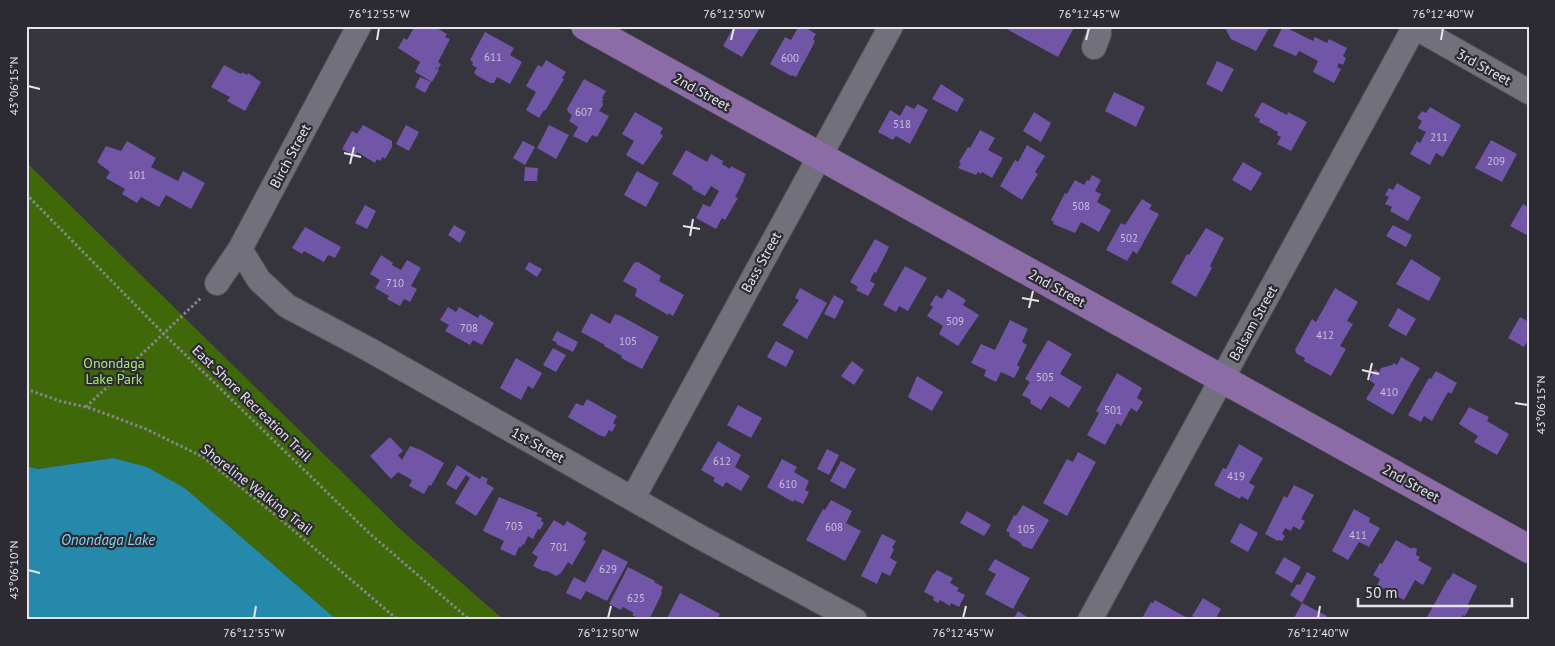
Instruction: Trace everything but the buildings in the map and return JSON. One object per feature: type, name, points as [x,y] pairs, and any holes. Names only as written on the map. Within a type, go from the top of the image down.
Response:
[{"type":"main road","name":"2nd Street","points":[[585,26],[818,157],[1529,549]]},
{"type":"street","name":"Birch Street","points":[[217,283],[240,249],[359,26]]},
{"type":"street","name":"Bass Street","points":[[633,498],[890,26]]},
{"type":"street","name":"3rd Street","points":[[1414,27],[1529,92]]},
{"type":"street","name":"Balsam Street","points":[[1090,620],[1414,27]]},
{"type":"street","name":"1st Street","points":[[240,249],[259,280],[287,306],[370,350],[700,537],[854,620]]},
{"type":"path","name":"East Shore Recreation Trail","points":[[26,194],[164,333],[369,533],[470,620]]},
{"type":"path","points":[[86,407],[217,283]]},
{"type":"path","name":"Shoreline Walking Trail","points":[[26,389],[146,428],[203,457],[279,518],[398,620]]},
{"type":"green space","name":"Onondaga Lake Park","points":[[26,162],[400,529],[504,620],[337,620],[186,489],[113,458],[38,469],[26,466]]},
{"type":"water","name":"Onondaga Lake","points":[[113,458],[147,467],[186,489],[337,620],[26,620],[26,466],[38,469]]}]
